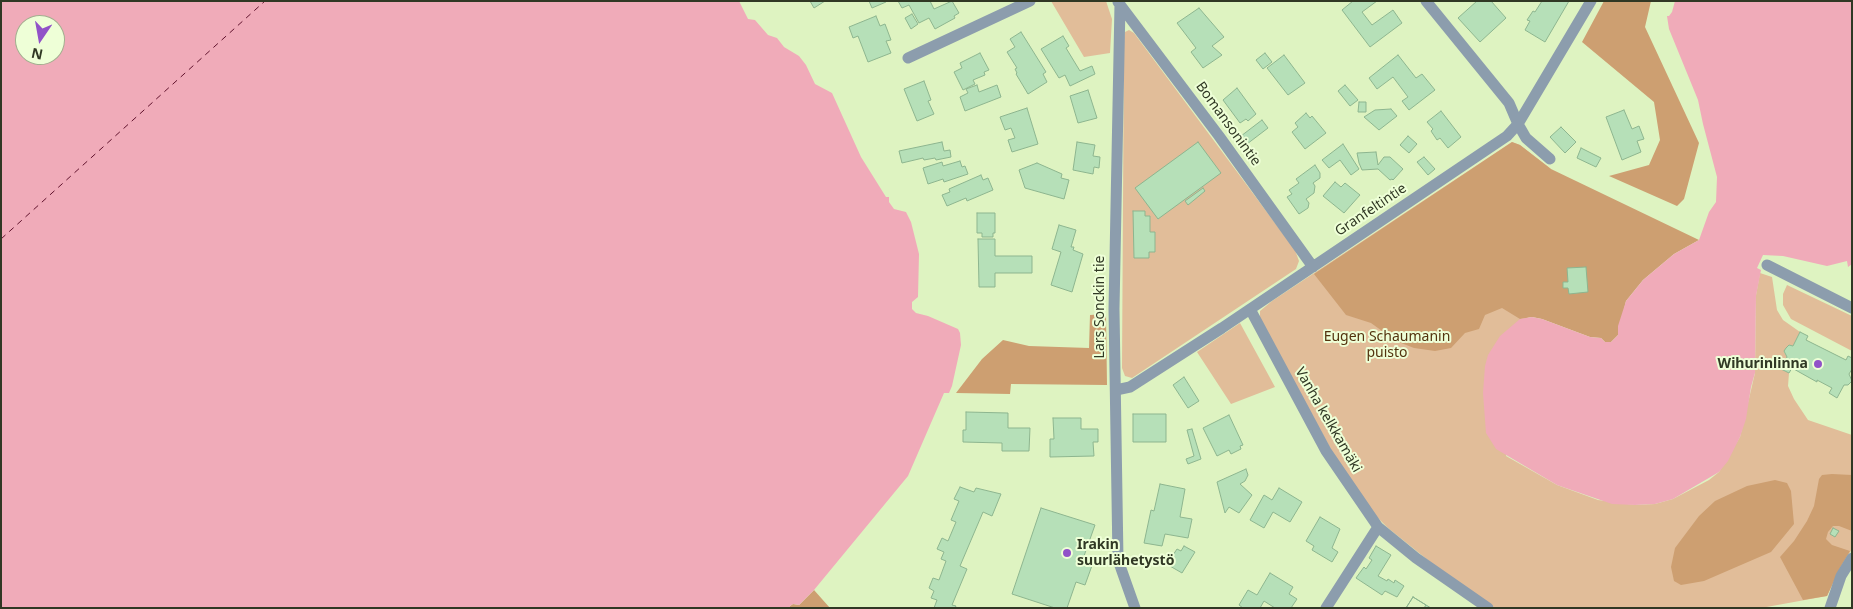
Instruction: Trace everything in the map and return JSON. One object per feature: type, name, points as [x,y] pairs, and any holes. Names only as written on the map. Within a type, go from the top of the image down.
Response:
[{"type":"street","points":[[908,58],[1030,1]]},
{"type":"street","points":[[1426,1],[1508,103],[1526,138],[1550,159]]},
{"type":"street","name":"Granfeltintie","points":[[1116,390],[1130,387],[1250,309],[1507,136],[1518,124],[1591,1]]},
{"type":"street","name":"Bomansonintie","points":[[1119,3],[1219,136],[1312,267]]},
{"type":"street","name":"Lars Sonckin tie","points":[[1119,3],[1114,309],[1118,560],[1135,608]]},
{"type":"street","points":[[1767,265],[1852,308]]},
{"type":"street","name":"Vanha kelkkamäki","points":[[1250,309],[1326,451],[1378,527],[1416,558],[1488,608]]},
{"type":"street","points":[[1326,608],[1378,527]]},
{"type":"street","points":[[1830,608],[1835,589],[1852,558]]},
{"type":"green space","points":[[1051,1],[1106,1],[1112,19],[1110,53],[1084,57]]},
{"type":"green space","points":[[1129,30],[1134,33],[1295,250],[1299,261],[1296,269],[1132,378],[1125,376],[1122,368],[1124,38],[1125,32]]},
{"type":"green space","name":"Eugen Schaumanin puisto","points":[[1512,142],[1520,145],[1551,169],[1506,456],[1557,485],[1598,500],[1635,505],[1655,504],[1673,499],[1709,480],[1719,472],[1740,437],[1755,373],[1756,295],[1760,273],[1772,277],[1777,310],[1783,320],[1800,332],[1793,346],[1789,345],[1786,348],[1784,352],[1787,357],[1781,369],[1789,373],[1788,386],[1794,399],[1808,420],[1852,435],[1852,549],[1840,568],[1827,596],[1761,608],[1495,608],[1429,561],[1388,528],[1373,513],[1340,466],[1260,319],[1260,311],[1272,301]]},
{"type":"green space","points":[[1787,285],[1852,316],[1852,351],[1791,319],[1783,305],[1783,294]]},
{"type":"green space","points":[[1240,323],[1275,387],[1231,404],[1197,352]]},
{"type":"shaded area","points":[[1,1],[739,1],[748,19],[755,20],[768,35],[777,38],[784,47],[799,56],[806,65],[815,84],[832,93],[861,157],[886,197],[889,197],[889,202],[894,209],[906,212],[911,222],[919,254],[918,297],[912,302],[912,309],[916,313],[958,329],[960,333],[961,345],[952,386],[949,393],[944,393],[908,476],[814,590],[799,605],[793,604],[790,608],[1,608]]},
{"type":"shaded area","points":[[1604,1],[1651,1],[1645,27],[1699,143],[1684,199],[1677,206],[1609,176],[1649,165],[1660,140],[1654,102],[1582,42]]},
{"type":"shaded area","points":[[1675,1],[1852,1],[1852,264],[1848,267],[1847,261],[1827,266],[1783,256],[1763,255],[1757,268],[1761,270],[1756,296],[1755,373],[1746,419],[1740,437],[1728,461],[1719,472],[1673,499],[1655,504],[1612,504],[1557,485],[1496,449],[1486,433],[1483,393],[1485,366],[1488,355],[1500,336],[1520,319],[1532,317],[1542,319],[1590,337],[1601,338],[1605,342],[1611,342],[1618,335],[1618,326],[1626,301],[1643,280],[1674,254],[1699,240],[1709,212],[1716,202],[1717,177],[1698,100],[1669,29],[1667,16],[1672,12]]},
{"type":"shaded area","points":[[1512,142],[1520,145],[1551,169],[1699,240],[1674,254],[1643,280],[1626,301],[1618,335],[1611,342],[1605,342],[1601,338],[1590,337],[1542,319],[1532,317],[1520,319],[1502,308],[1485,315],[1479,329],[1465,333],[1451,348],[1435,351],[1414,348],[1396,341],[1371,323],[1346,315],[1314,274]]},
{"type":"shaded area","points":[[1106,314],[1107,385],[1011,384],[1010,394],[956,393],[982,359],[1003,340],[1029,346],[1089,348],[1090,315]]},
{"type":"shaded area","points":[[1822,475],[1852,475],[1852,531],[1839,526],[1833,526],[1828,532],[1826,539],[1832,545],[1850,551],[1827,596],[1803,600],[1780,557],[1794,541],[1807,521],[1814,506],[1819,479]]},
{"type":"shaded area","points":[[1775,480],[1787,483],[1791,491],[1794,524],[1771,552],[1704,581],[1681,585],[1674,581],[1671,567],[1675,548],[1699,516],[1715,501],[1747,486]]},
{"type":"shaded area","points":[[814,590],[830,608],[790,608],[793,604],[799,605]]},
{"type":"building","points":[[810,1],[825,1],[814,8]]},
{"type":"building","points":[[869,1],[886,1],[886,2],[872,8]]},
{"type":"building","points":[[898,1],[930,1],[934,9],[952,1],[959,13],[954,16],[955,18],[935,29],[929,18],[919,23],[909,5],[902,8]]},
{"type":"building","points":[[1353,1],[1377,1],[1362,12],[1372,25],[1393,10],[1402,23],[1370,47],[1342,10]]},
{"type":"building","points":[[1477,1],[1491,1],[1506,18],[1480,42],[1458,18]]},
{"type":"building","points":[[1542,1],[1569,1],[1545,42],[1525,30],[1530,21],[1527,20]]},
{"type":"building","points":[[1199,8],[1224,37],[1212,46],[1222,55],[1203,68],[1191,52],[1196,48],[1177,23]]},
{"type":"building","points":[[912,14],[918,24],[911,29],[905,18]]},
{"type":"building","points":[[876,16],[880,26],[885,24],[891,40],[886,41],[891,53],[868,62],[858,36],[853,38],[849,27]]},
{"type":"building","points":[[1021,32],[1046,72],[1043,74],[1047,82],[1028,94],[1016,74],[1015,69],[1017,68],[1007,52],[1015,47],[1010,39]]},
{"type":"building","points":[[1063,36],[1069,46],[1066,48],[1080,71],[1092,66],[1095,74],[1070,86],[1065,75],[1059,78],[1041,49]]},
{"type":"building","points":[[980,53],[989,70],[984,72],[985,75],[973,80],[975,84],[963,90],[954,72],[962,68],[960,63]]},
{"type":"building","points":[[1265,53],[1272,62],[1263,69],[1256,60]]},
{"type":"building","points":[[1284,55],[1305,83],[1288,95],[1267,68]]},
{"type":"building","points":[[1398,55],[1416,78],[1422,74],[1435,90],[1409,110],[1402,101],[1408,97],[1393,77],[1377,89],[1369,78]]},
{"type":"building","points":[[924,81],[931,100],[928,101],[934,114],[917,121],[904,89]]},
{"type":"building","points":[[977,85],[979,92],[997,85],[1001,97],[965,111],[960,97],[968,93],[966,89]]},
{"type":"building","points":[[1345,85],[1358,100],[1350,106],[1338,91]]},
{"type":"building","points":[[1237,88],[1256,114],[1248,121],[1246,119],[1240,123],[1223,100]]},
{"type":"building","points":[[1088,90],[1097,118],[1078,123],[1070,96]]},
{"type":"building","points":[[1359,102],[1366,102],[1366,112],[1358,112]]},
{"type":"building","points":[[1027,108],[1038,144],[1012,152],[1008,140],[1015,138],[1011,128],[1005,130],[1000,117]]},
{"type":"building","points":[[1391,109],[1397,116],[1379,130],[1364,117],[1375,110]]},
{"type":"building","points":[[1624,110],[1632,129],[1639,126],[1644,139],[1637,141],[1641,152],[1622,160],[1606,117]]},
{"type":"building","points":[[1441,111],[1461,137],[1448,148],[1440,138],[1437,140],[1431,131],[1433,129],[1427,122]]},
{"type":"building","points":[[1306,113],[1310,118],[1312,116],[1326,133],[1305,149],[1292,132],[1298,127],[1295,123]]},
{"type":"building","points":[[1262,120],[1268,128],[1247,144],[1241,136]]},
{"type":"building","points":[[1561,127],[1576,142],[1565,153],[1550,137]]},
{"type":"building","points":[[1408,136],[1417,144],[1409,153],[1400,145]]},
{"type":"building","points":[[942,142],[944,151],[950,150],[951,157],[936,160],[935,158],[924,160],[923,158],[902,163],[899,151]]},
{"type":"building","points":[[1077,142],[1095,145],[1093,156],[1100,157],[1099,168],[1094,167],[1093,174],[1073,170]]},
{"type":"building","points":[[1198,142],[1221,173],[1158,219],[1135,188]]},
{"type":"building","points":[[1343,144],[1359,169],[1351,175],[1340,160],[1329,168],[1322,160]]},
{"type":"building","points":[[1581,148],[1601,158],[1596,167],[1577,158]]},
{"type":"building","points":[[1376,152],[1378,165],[1384,157],[1390,157],[1403,169],[1393,180],[1390,180],[1378,169],[1362,170],[1357,153]]},
{"type":"building","points":[[1424,157],[1435,169],[1428,175],[1417,162]]},
{"type":"building","points":[[960,161],[962,167],[965,166],[968,174],[944,182],[943,179],[928,184],[923,168],[942,162],[943,166]]},
{"type":"building","points":[[1037,163],[1062,174],[1061,178],[1069,180],[1064,199],[1025,188],[1019,170]]},
{"type":"building","points":[[1315,165],[1320,173],[1320,178],[1313,183],[1315,186],[1314,193],[1306,199],[1309,203],[1308,208],[1299,214],[1287,197],[1292,194],[1289,190],[1299,183],[1296,179]]},
{"type":"building","points":[[981,175],[983,180],[988,178],[993,190],[967,201],[966,198],[947,206],[942,195],[950,192],[949,189]]},
{"type":"building","points":[[1335,182],[1341,187],[1345,183],[1360,195],[1344,213],[1323,196]]},
{"type":"building","points":[[1203,188],[1205,191],[1188,205],[1185,201]]},
{"type":"building","points":[[1133,211],[1145,211],[1145,216],[1150,216],[1150,232],[1155,232],[1155,252],[1149,252],[1149,258],[1134,258]]},
{"type":"building","points":[[977,213],[995,213],[995,233],[993,233],[993,237],[982,237],[982,233],[977,233]]},
{"type":"building","points":[[1059,225],[1076,230],[1071,247],[1074,247],[1073,250],[1083,254],[1072,292],[1051,285],[1061,252],[1052,249]]},
{"type":"building","points":[[978,239],[995,239],[995,256],[1032,256],[1032,273],[995,273],[995,287],[979,287]]},
{"type":"building","points":[[1586,267],[1588,292],[1569,294],[1568,288],[1563,288],[1563,282],[1568,282],[1567,268]]},
{"type":"building","name":"Wihurinlinna","points":[[1800,332],[1808,336],[1806,340],[1846,360],[1848,356],[1852,358],[1852,369],[1849,374],[1852,381],[1848,385],[1844,385],[1837,398],[1829,393],[1832,388],[1817,380],[1817,382],[1792,368],[1789,373],[1781,369],[1787,357],[1784,351],[1789,345],[1793,346]]},
{"type":"building","points":[[1184,377],[1199,401],[1188,408],[1173,385]]},
{"type":"building","points":[[966,412],[1008,413],[1008,428],[1030,428],[1029,451],[1002,451],[1002,443],[963,442],[963,430],[966,430]]},
{"type":"building","points":[[1133,414],[1166,414],[1166,442],[1133,442]]},
{"type":"building","points":[[1229,415],[1243,445],[1240,446],[1241,449],[1231,454],[1229,450],[1217,456],[1203,428]]},
{"type":"building","points":[[1053,418],[1081,418],[1081,429],[1098,429],[1098,442],[1093,442],[1094,456],[1050,457],[1050,439],[1054,439]]},
{"type":"building","points":[[1192,429],[1201,459],[1188,464],[1186,459],[1194,456],[1187,430]]},
{"type":"building","points":[[1246,469],[1248,475],[1245,481],[1240,484],[1252,495],[1239,513],[1229,507],[1225,513],[1217,482]]},
{"type":"building","points":[[1160,484],[1185,489],[1180,517],[1192,519],[1188,538],[1165,534],[1162,546],[1144,543],[1151,510],[1154,511]]},
{"type":"building","points":[[960,487],[974,492],[976,488],[1001,494],[992,516],[983,512],[960,566],[967,569],[952,605],[956,606],[955,608],[934,608],[937,600],[931,598],[934,591],[929,588],[933,578],[939,580],[946,561],[941,559],[944,552],[937,549],[942,538],[948,541],[956,522],[951,520],[959,501],[954,499]]},
{"type":"building","points":[[1279,488],[1302,502],[1290,522],[1273,512],[1264,528],[1250,520],[1264,495],[1272,500]]},
{"type":"building","points":[[1041,508],[1095,525],[1084,556],[1094,560],[1085,585],[1076,582],[1067,608],[1055,608],[1012,594]]},
{"type":"building","points":[[1320,517],[1340,529],[1332,548],[1338,552],[1332,562],[1312,550],[1314,546],[1306,541]]},
{"type":"building","points":[[1833,528],[1839,531],[1835,537],[1830,534]]},
{"type":"building","points":[[1184,546],[1195,552],[1182,573],[1163,562],[1169,553],[1173,555],[1177,549],[1181,551]]},
{"type":"building","points":[[1376,546],[1391,555],[1378,576],[1394,583],[1395,580],[1404,586],[1397,597],[1385,591],[1382,595],[1356,578],[1372,560],[1369,558]]},
{"type":"building","points":[[1270,573],[1293,587],[1289,594],[1297,599],[1291,608],[1275,608],[1264,601],[1260,608],[1243,608],[1239,605],[1248,590],[1257,595]]},
{"type":"building","points":[[1413,597],[1426,605],[1431,608],[1406,608]]},
{"type":"building","points":[[1413,597],[1426,605],[1424,608],[1406,608]]},
{"type":"ferry route","points":[[1,239],[265,1]]},
{"type":"place","name":"Wihurinlinna","points":[[1818,364]]},
{"type":"place","name":"Irakin suurlähetystö","points":[[1067,553]]}]
